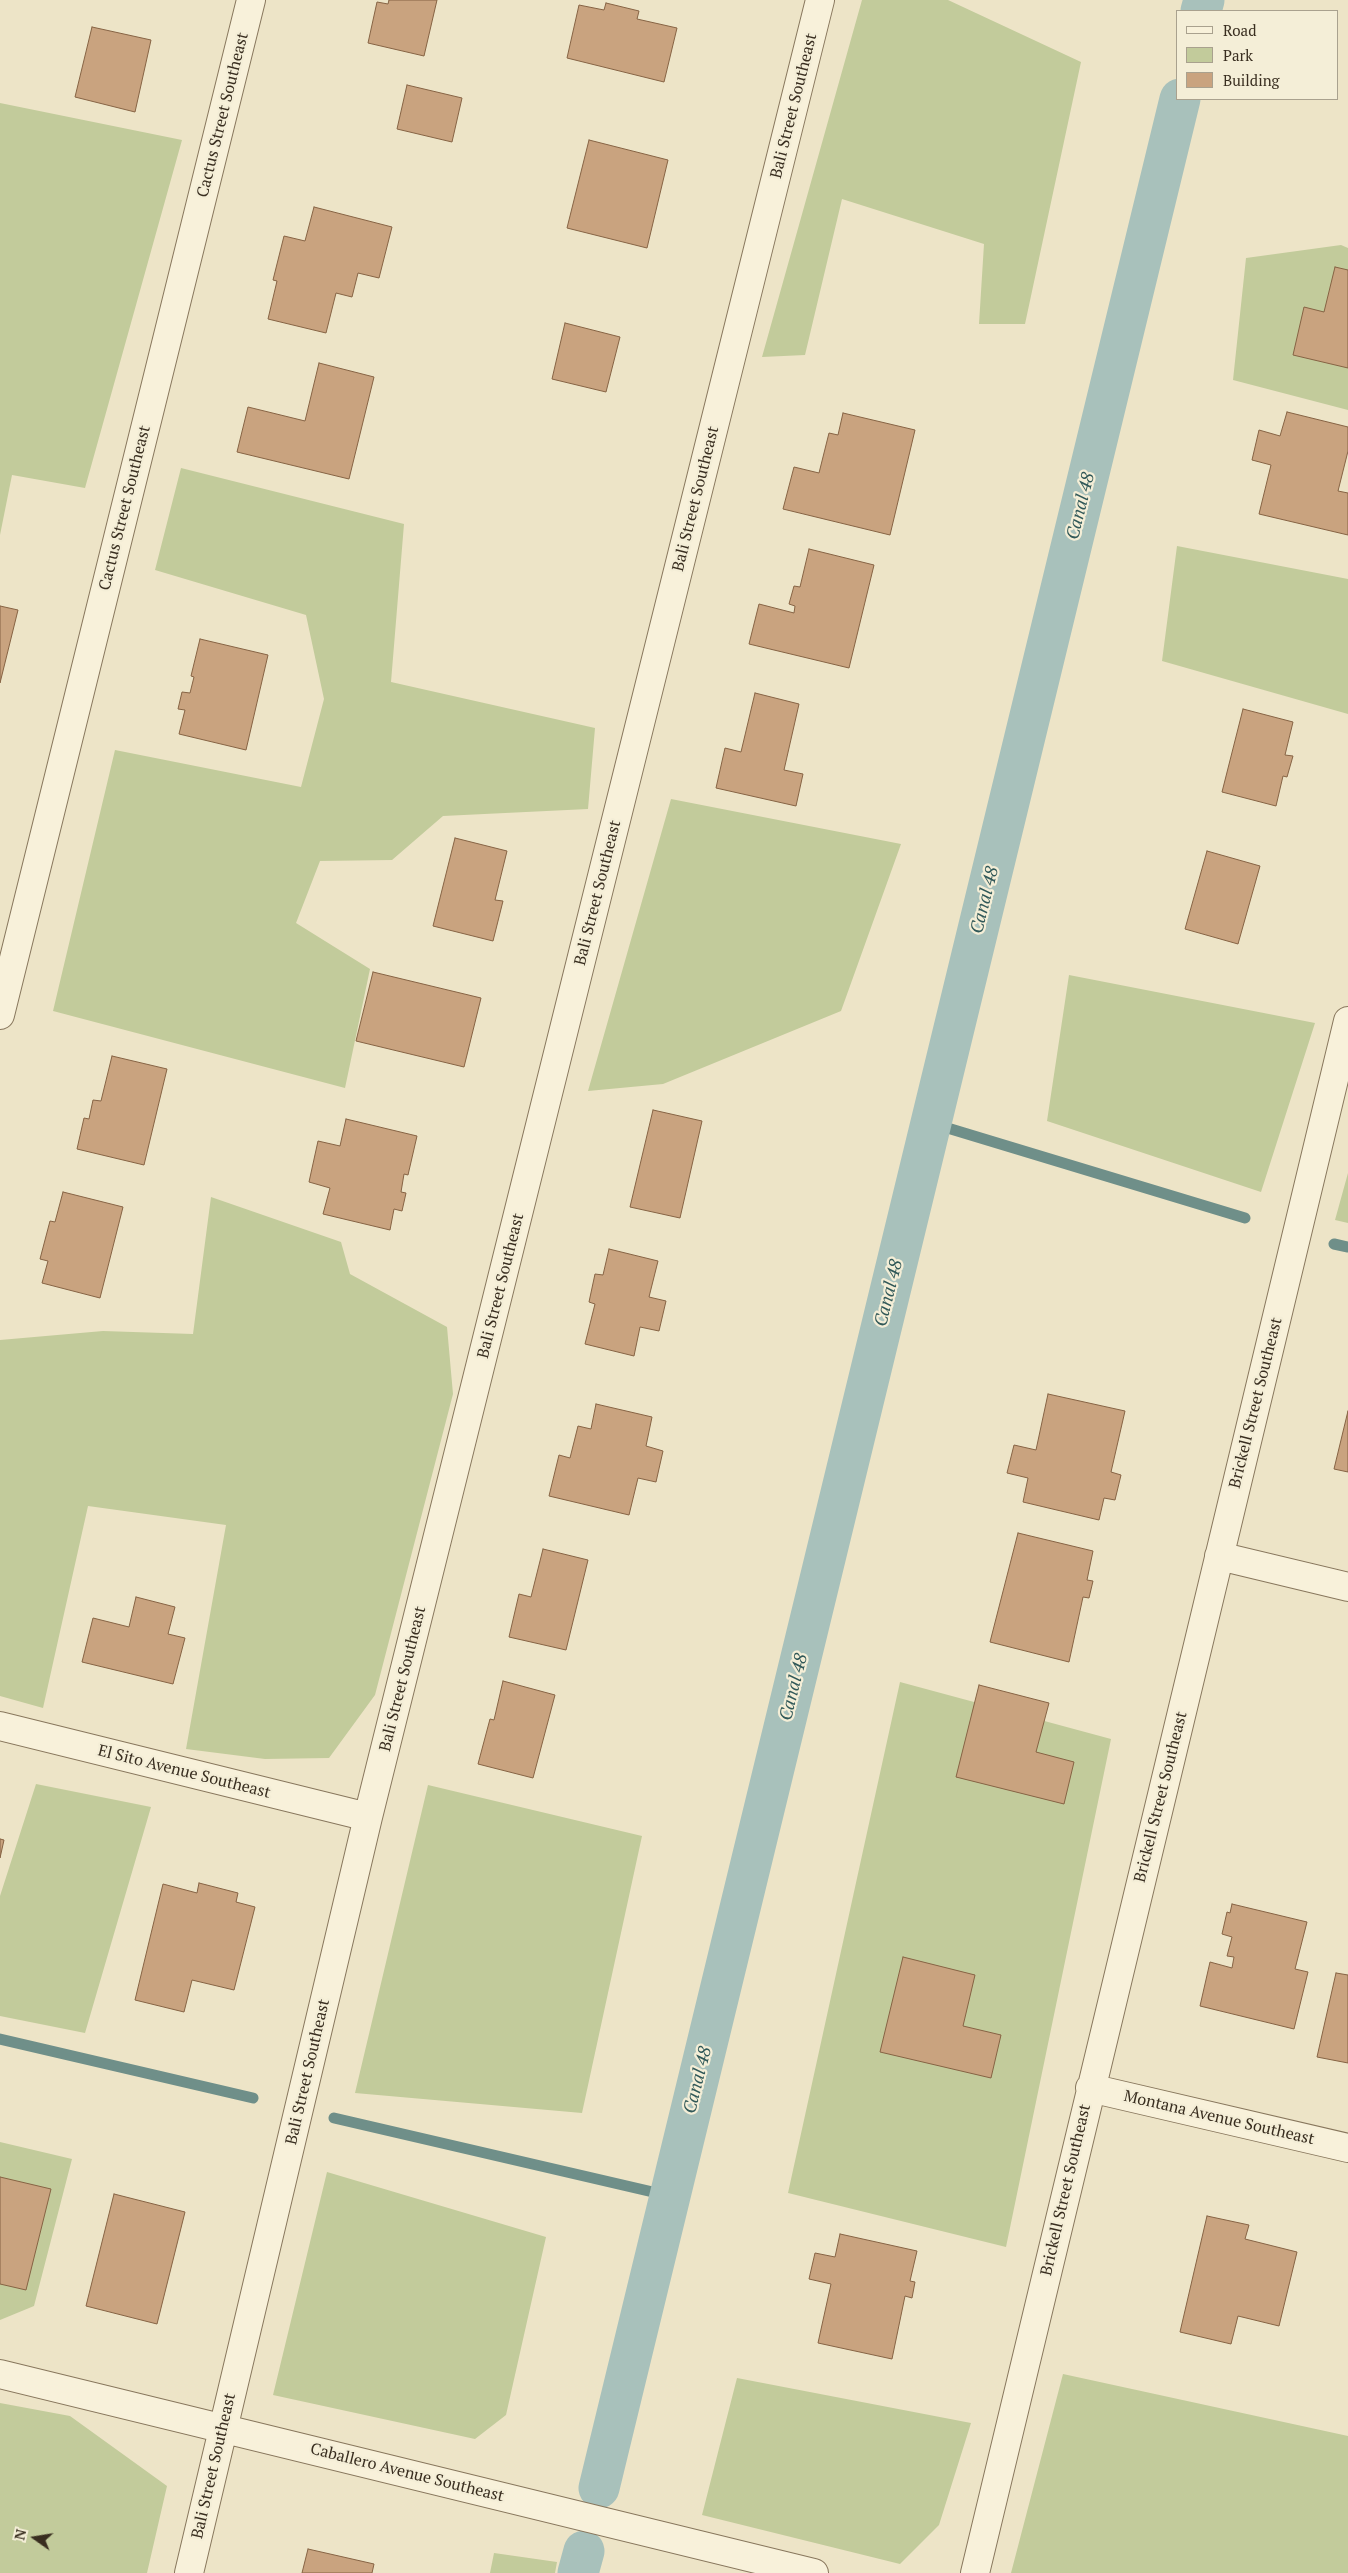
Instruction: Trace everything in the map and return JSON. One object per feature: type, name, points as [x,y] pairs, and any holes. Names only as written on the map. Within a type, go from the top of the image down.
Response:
[{"type":"street","name":"Cactus Street Southeast","points":[[0,1016],[251,0]]},
{"type":"street","name":"Bali Street Southeast","points":[[189,2573],[368,1817],[820,0]]},
{"type":"street","name":"Brickell Street Southeast","points":[[975,2573],[1090,2088],[1348,1021]]},
{"type":"street","points":[[1218,1556],[1348,1587]]},
{"type":"street","name":"El Sito Avenue Southeast","points":[[0,1726],[368,1817]]},
{"type":"street","name":"Montana Avenue Southeast","points":[[1090,2088],[1348,2148]]},
{"type":"street","name":"Caballero Avenue Southeast","points":[[0,2374],[814,2573]]},
{"type":"green space","points":[[862,0],[948,0],[1081,62],[1025,324],[979,324],[984,244],[842,199],[805,355],[762,357]]},
{"type":"green space","points":[[0,103],[182,140],[85,488],[12,475],[0,535]]},
{"type":"green space","points":[[1341,245],[1348,248],[1348,410],[1233,380],[1246,258]]},
{"type":"green space","points":[[181,468],[404,524],[391,682],[595,728],[588,809],[443,816],[392,860],[320,861],[296,923],[370,969],[345,1088],[53,1011],[115,750],[301,787],[324,699],[306,615],[155,570]]},
{"type":"green space","points":[[1177,546],[1348,579],[1348,714],[1162,661]]},
{"type":"green space","points":[[671,799],[901,844],[841,1011],[663,1084],[588,1091]]},
{"type":"green space","points":[[1069,975],[1315,1023],[1261,1192],[1047,1121]]},
{"type":"green space","points":[[1348,1173],[1348,1223],[1335,1220]]},
{"type":"green space","points":[[211,1197],[341,1242],[350,1274],[447,1327],[453,1394],[375,1695],[329,1758],[265,1759],[186,1749],[226,1525],[88,1506],[43,1708],[0,1696],[0,1340],[103,1331],[193,1334]]},
{"type":"green space","points":[[900,1682],[1111,1739],[1006,2247],[788,2193]]},
{"type":"green space","points":[[36,1784],[151,1807],[85,2033],[0,2016],[0,1896]]},
{"type":"green space","points":[[428,1785],[642,1836],[582,2113],[355,2093]]},
{"type":"green space","points":[[0,2142],[72,2159],[34,2306],[0,2320]]},
{"type":"green space","points":[[327,2172],[546,2237],[506,2415],[475,2439],[273,2395]]},
{"type":"green space","points":[[1063,2374],[1348,2436],[1348,2573],[1011,2573]]},
{"type":"green space","points":[[737,2378],[971,2423],[939,2525],[900,2564],[702,2515]]},
{"type":"green space","points":[[0,2403],[70,2416],[167,2486],[147,2573],[0,2573]]},
{"type":"green space","points":[[494,2553],[557,2562],[555,2573],[490,2573]]},
{"type":"building","points":[[389,0],[437,0],[424,56],[368,43],[377,2],[388,4]]},
{"type":"building","points":[[606,3],[639,11],[637,19],[677,28],[664,82],[567,58],[579,5],[604,10]]},
{"type":"building","points":[[92,27],[151,40],[135,112],[75,97]]},
{"type":"building","points":[[407,85],[462,98],[452,142],[397,129]]},
{"type":"building","points":[[589,140],[668,160],[647,248],[567,228]]},
{"type":"building","points":[[314,207],[392,227],[379,278],[358,273],[352,297],[336,293],[326,333],[268,319],[277,281],[273,280],[284,236],[305,241]]},
{"type":"building","points":[[1335,267],[1348,270],[1348,368],[1293,355],[1304,307],[1324,312]]},
{"type":"building","points":[[565,323],[620,337],[606,392],[552,379]]},
{"type":"building","points":[[319,363],[374,377],[349,479],[237,452],[248,407],[305,421]]},
{"type":"building","points":[[1287,412],[1348,427],[1348,451],[1338,491],[1348,493],[1348,535],[1259,514],[1271,465],[1252,460],[1259,430],[1280,436]]},
{"type":"building","points":[[843,413],[915,430],[890,535],[783,509],[794,467],[819,473],[829,433],[838,435]]},
{"type":"building","points":[[809,549],[874,565],[849,668],[749,644],[759,604],[794,613],[795,606],[789,604],[794,586],[800,587]]},
{"type":"building","points":[[0,606],[18,610],[0,683]]},
{"type":"building","points":[[200,639],[268,655],[246,750],[179,734],[185,710],[178,709],[182,692],[190,693],[194,677],[191,676]]},
{"type":"building","points":[[755,693],[799,704],[784,770],[803,774],[796,806],[716,788],[725,748],[741,752]]},
{"type":"building","points":[[1243,709],[1293,722],[1285,755],[1293,756],[1287,777],[1283,776],[1276,806],[1222,792]]},
{"type":"building","points":[[455,838],[507,851],[495,900],[503,901],[493,941],[433,926]]},
{"type":"building","points":[[1207,851],[1260,866],[1238,944],[1185,929]]},
{"type":"building","points":[[373,972],[481,998],[464,1067],[356,1041]]},
{"type":"building","points":[[112,1056],[167,1069],[144,1165],[77,1149],[84,1118],[89,1119],[93,1100],[101,1101]]},
{"type":"building","points":[[653,1110],[702,1121],[680,1218],[630,1207]]},
{"type":"building","points":[[346,1119],[417,1136],[408,1175],[404,1174],[401,1192],[406,1193],[402,1211],[394,1209],[390,1230],[323,1214],[330,1188],[309,1182],[318,1141],[340,1146]]},
{"type":"building","points":[[63,1192],[123,1207],[100,1298],[42,1283],[48,1261],[40,1259],[50,1221],[55,1222]]},
{"type":"building","points":[[609,1249],[658,1261],[649,1297],[666,1301],[659,1331],[640,1327],[634,1356],[585,1344],[595,1304],[589,1302],[595,1274],[603,1275]]},
{"type":"building","points":[[1048,1394],[1125,1411],[1111,1472],[1121,1475],[1115,1500],[1104,1498],[1099,1520],[1023,1502],[1028,1478],[1007,1473],[1014,1445],[1036,1450]]},
{"type":"building","points":[[596,1404],[652,1417],[646,1446],[663,1451],[656,1482],[638,1478],[629,1515],[549,1496],[559,1455],[570,1458],[578,1426],[591,1429]]},
{"type":"building","points":[[1348,1411],[1348,1472],[1334,1469]]},
{"type":"building","points":[[1018,1533],[1093,1551],[1087,1580],[1093,1581],[1089,1598],[1083,1597],[1069,1662],[990,1642]]},
{"type":"building","points":[[543,1549],[588,1560],[566,1650],[509,1637],[519,1594],[531,1597]]},
{"type":"building","points":[[136,1597],[175,1607],[168,1634],[185,1638],[173,1684],[82,1662],[93,1618],[129,1627]]},
{"type":"building","points":[[503,1681],[555,1695],[533,1778],[478,1764],[490,1719],[494,1720]]},
{"type":"building","points":[[979,1685],[1049,1703],[1036,1752],[1074,1762],[1064,1804],[956,1777]]},
{"type":"building","points":[[0,1839],[4,1840],[0,1858]]},
{"type":"building","points":[[199,1883],[238,1893],[236,1902],[255,1907],[234,1990],[192,1980],[184,2012],[135,2000],[163,1884],[197,1893]]},
{"type":"building","points":[[1232,1904],[1307,1922],[1295,1969],[1308,1972],[1294,2029],[1200,2006],[1210,1962],[1232,1968],[1234,1957],[1227,1956],[1232,1937],[1222,1934],[1227,1912],[1230,1913]]},
{"type":"building","points":[[903,1957],[975,1975],[963,2026],[1001,2035],[991,2078],[880,2052]]},
{"type":"building","points":[[1336,1973],[1348,1975],[1348,2063],[1317,2057]]},
{"type":"building","points":[[0,2177],[51,2189],[26,2290],[0,2284]]},
{"type":"building","points":[[114,2194],[185,2212],[157,2324],[86,2306]]},
{"type":"building","points":[[1207,2216],[1249,2225],[1245,2239],[1297,2252],[1279,2326],[1238,2316],[1231,2344],[1180,2332]]},
{"type":"building","points":[[840,2234],[917,2251],[910,2281],[915,2282],[912,2298],[905,2296],[892,2359],[818,2343],[831,2284],[809,2279],[815,2253],[835,2257]]},
{"type":"building","points":[[308,2549],[374,2564],[372,2573],[302,2573]]},
{"type":"waterway","name":"Canal 48","points":[[1201,10],[1204,0]]},
{"type":"waterway","name":"Canal 48","points":[[599,2488],[1180,100]]},
{"type":"waterway","points":[[931,1123],[1245,1218]]},
{"type":"waterway","points":[[1334,1244],[1348,1247]]},
{"type":"waterway","points":[[0,2039],[253,2098]]},
{"type":"waterway","points":[[334,2118],[670,2196]]},
{"type":"waterway","name":"Canal 48","points":[[578,2573],[584,2551]]}]
